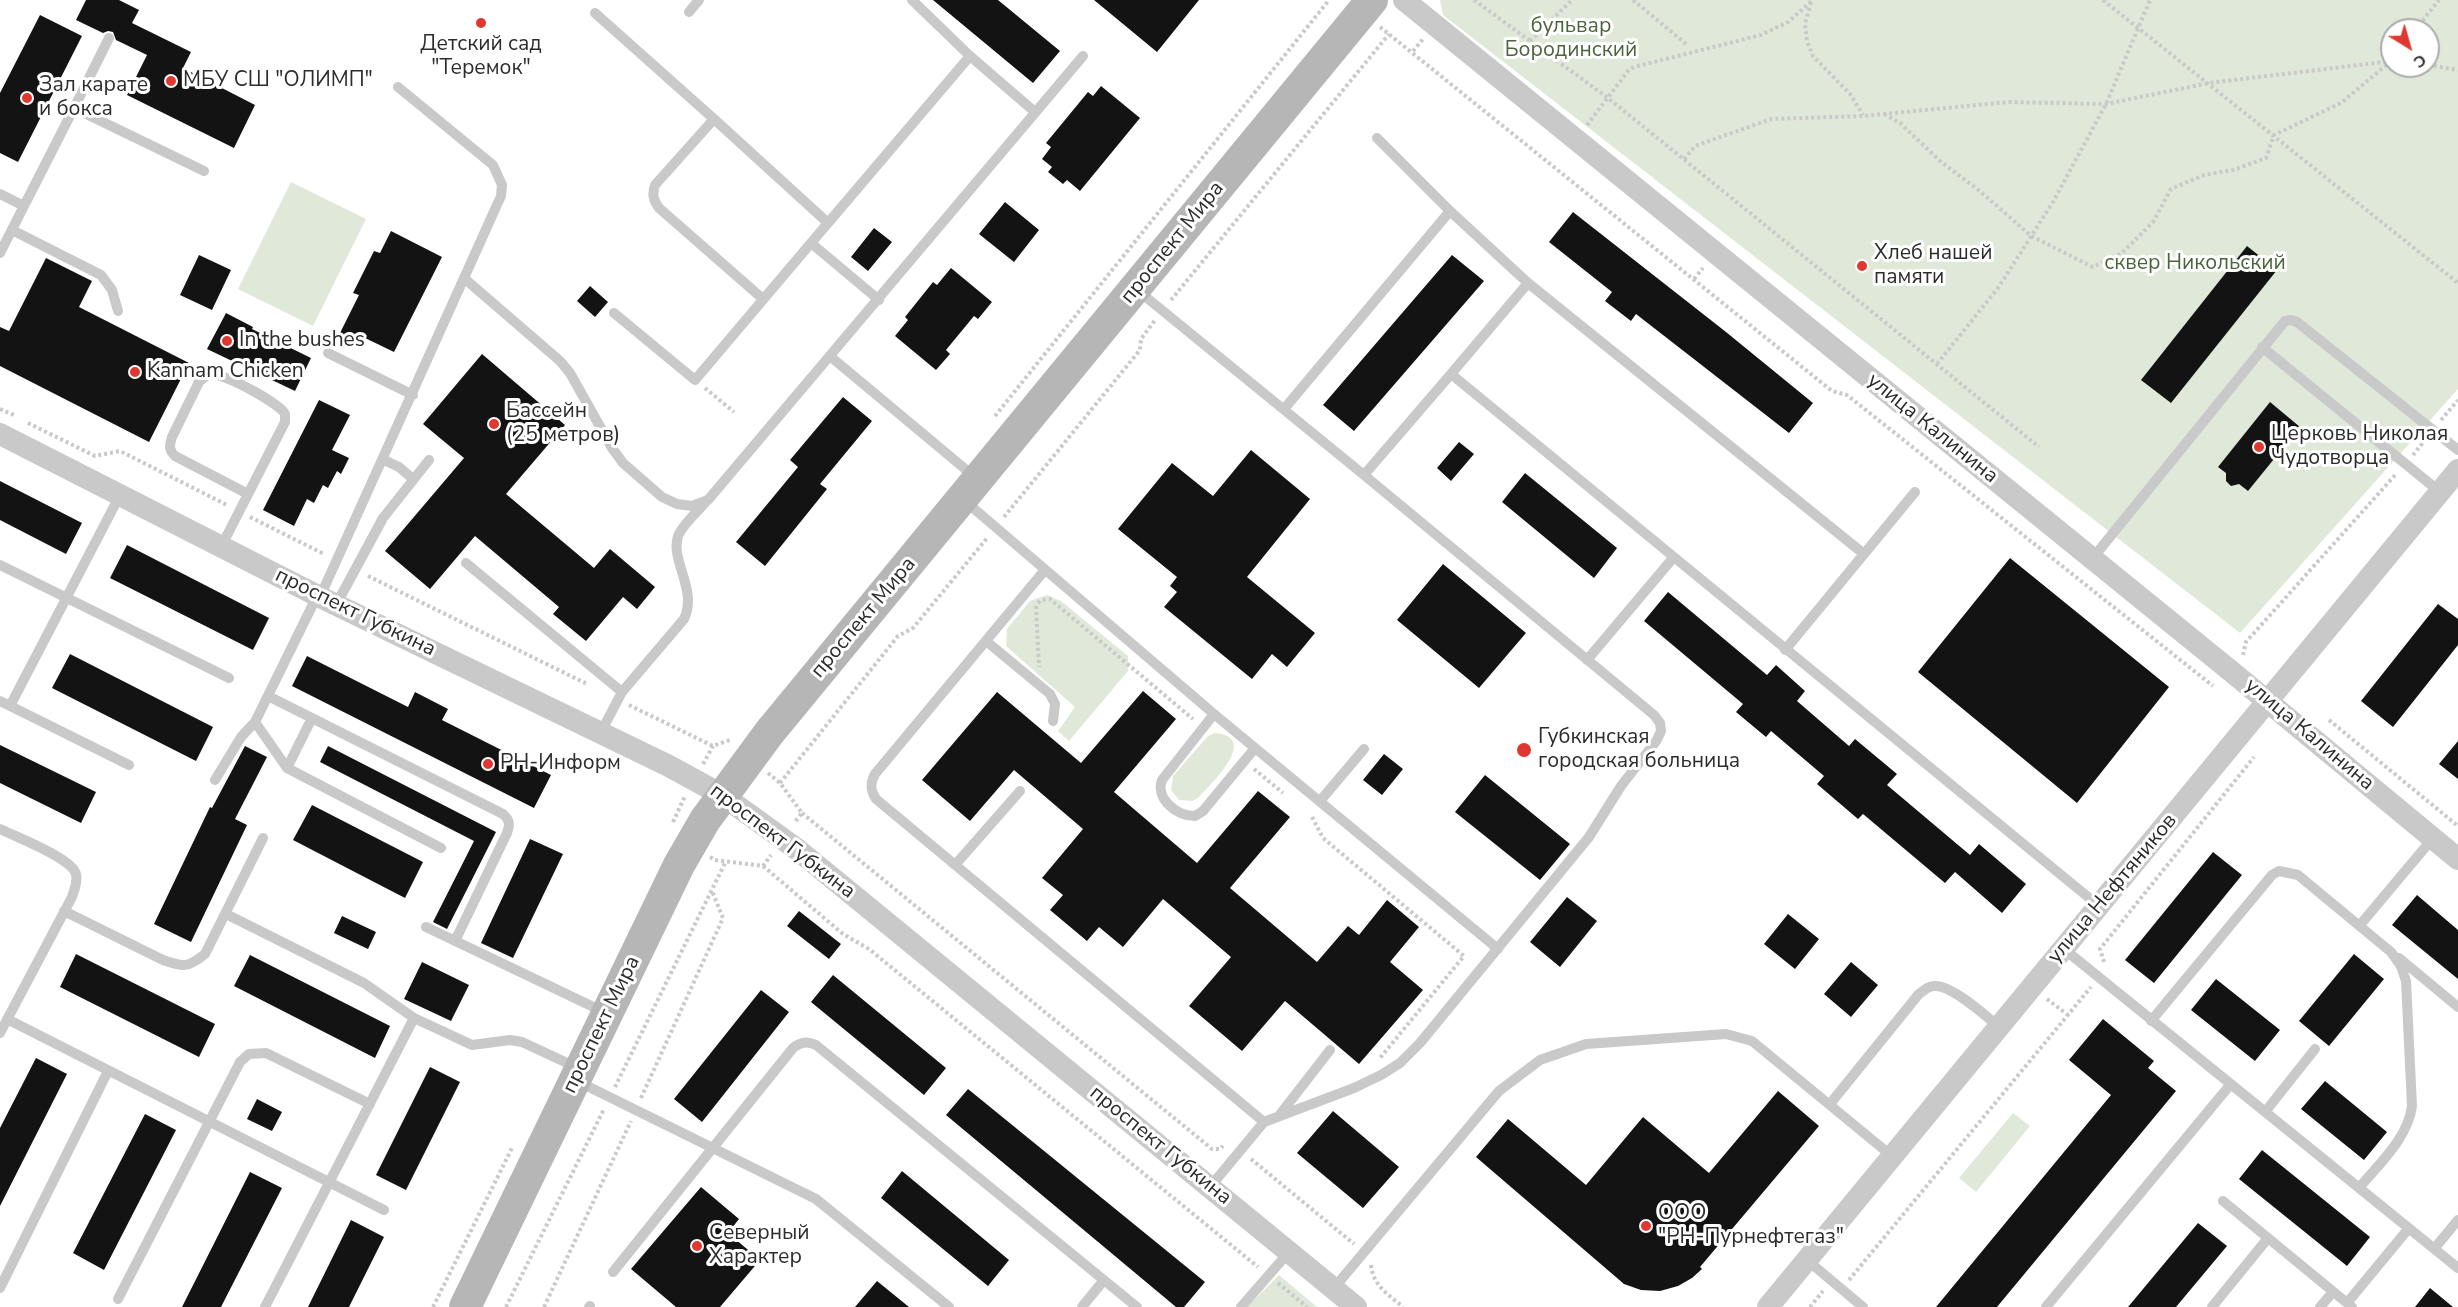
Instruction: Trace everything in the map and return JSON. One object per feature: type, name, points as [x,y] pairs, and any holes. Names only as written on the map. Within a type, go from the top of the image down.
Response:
[{"type":"main road","name":"проспект Мира","points":[[465,1307],[685,855],[722,795],[769,733],[1372,0]]},
{"type":"street","name":"улица Калинина","points":[[1404,0],[2269,701],[2458,859]]},
{"type":"street","name":"проспект Губкина","points":[[0,434],[325,600],[601,732],[722,795],[798,850],[1356,1307]]},
{"type":"street","name":"улица Нефтяников","points":[[1768,1307],[2458,470]]},
{"type":"lane","points":[[689,12],[699,0]]},
{"type":"lane","points":[[912,0],[970,56],[1035,112]]},
{"type":"lane","points":[[595,13],[828,223]]},
{"type":"lane","points":[[0,254],[109,38]]},
{"type":"lane","points":[[614,313],[695,380],[970,56]]},
{"type":"lane","points":[[601,732],[622,692],[684,619],[688,610],[689,599],[677,546],[678,537],[1083,56]]},
{"type":"lane","points":[[325,600],[384,460],[501,196],[502,186],[493,165],[398,87]]},
{"type":"lane","points":[[74,108],[204,171]]},
{"type":"lane","points":[[714,119],[655,185],[654,201],[659,208],[763,299]]},
{"type":"lane","points":[[1377,138],[1450,211],[1528,283],[1864,554]]},
{"type":"lane","points":[[0,194],[24,206]]},
{"type":"lane","points":[[1284,409],[1450,211]]},
{"type":"lane","points":[[12,230],[101,275],[112,290],[118,311]]},
{"type":"lane","points":[[811,243],[879,300]]},
{"type":"lane","points":[[465,279],[570,373],[612,448],[623,463],[662,497],[677,504],[692,506],[708,500]]},
{"type":"lane","points":[[1364,475],[1528,283]]},
{"type":"lane","points":[[1136,289],[1654,715],[1660,723],[1661,731],[1657,740],[1621,786],[1589,837],[1498,950],[1400,1063],[1354,1088],[1264,1122],[1210,1188]]},
{"type":"lane","points":[[2092,559],[2285,321],[2296,322],[2458,450]]},
{"type":"lane","points":[[2262,347],[2440,492]]},
{"type":"lane","points":[[328,353],[413,395]]},
{"type":"lane","points":[[831,357],[970,490],[995,528],[1498,950]]},
{"type":"lane","points":[[1451,374],[2099,906]]},
{"type":"lane","points":[[220,547],[248,494],[285,422],[285,414],[276,404],[220,375],[205,376],[199,382],[172,437],[169,446],[171,452],[248,494]]},
{"type":"lane","points":[[384,460],[399,467],[413,479]]},
{"type":"lane","points":[[215,780],[241,737],[255,722],[325,600],[383,518],[429,460]]},
{"type":"lane","points":[[1785,650],[1916,492]]},
{"type":"lane","points":[[120,495],[66,597],[5,703],[129,765]]},
{"type":"lane","points":[[1587,660],[1673,558]]},
{"type":"lane","points":[[466,563],[622,692]]},
{"type":"lane","points":[[0,565],[229,678]]},
{"type":"lane","points":[[1044,571],[871,782],[872,793],[876,799],[1264,1122]]},
{"type":"lane","points":[[986,641],[1050,694],[1055,704],[1053,721]]},
{"type":"lane","points":[[268,696],[503,814],[508,819],[507,833],[455,941]]},
{"type":"lane","points":[[1214,714],[1162,780],[1159,787],[1163,799],[1182,814],[1196,816],[1203,811],[1255,748]]},
{"type":"lane","points":[[287,768],[312,718]]},
{"type":"lane","points":[[255,722],[287,768],[441,848]]},
{"type":"lane","points":[[1320,801],[1364,749]]},
{"type":"lane","points":[[955,865],[1020,791]]},
{"type":"lane","points":[[0,829],[67,862],[76,872],[77,883],[0,1033]]},
{"type":"lane","points":[[64,911],[163,960],[179,966],[193,964],[205,954],[263,837]]},
{"type":"lane","points":[[2360,925],[2433,838]]},
{"type":"lane","points":[[2151,1021],[2272,875],[2279,872],[2298,875],[2458,1007]]},
{"type":"lane","points":[[226,914],[364,983],[414,1018],[472,1045],[510,1040],[522,1042],[713,1148],[828,1207],[949,1307]]},
{"type":"lane","points":[[426,927],[607,1014]]},
{"type":"lane","points":[[2064,949],[2458,1268]]},
{"type":"lane","points":[[2359,1188],[2401,1137],[2408,1125],[2412,1106],[2408,993],[2401,966],[2391,952]]},
{"type":"lane","points":[[1830,1104],[1918,996],[1932,986],[1940,986],[1960,996],[1999,1027]]},
{"type":"lane","points":[[265,1307],[414,1018]]},
{"type":"lane","points":[[7,1019],[384,1210]]},
{"type":"lane","points":[[1334,1288],[1499,1091],[1540,1060],[1586,1044],[1726,1034],[1741,1036],[1752,1041],[1893,1156]]},
{"type":"lane","points":[[613,1272],[793,1048],[801,1043],[809,1042],[816,1045],[1137,1307]]},
{"type":"lane","points":[[2265,1112],[2315,1049]]},
{"type":"lane","points":[[1278,1117],[1330,1050]]},
{"type":"lane","points":[[118,1299],[240,1062],[249,1054],[266,1053],[370,1104]]},
{"type":"lane","points":[[0,1288],[108,1071]]},
{"type":"lane","points":[[2046,1307],[2230,1085]]},
{"type":"lane","points":[[2223,1202],[2350,1305],[2409,1228]]},
{"type":"lane","points":[[2434,1249],[2458,1220]]},
{"type":"lane","points":[[2212,1307],[2268,1238]]},
{"type":"lane","points":[[1241,1307],[1289,1252]]},
{"type":"lane","points":[[1806,1260],[1863,1307]]},
{"type":"lane","points":[[1082,1307],[1104,1280]]},
{"type":"lane","points":[[2320,1307],[2333,1292]]},
{"type":"path","points":[[987,425],[1329,0]]},
{"type":"path","points":[[1474,0],[1608,98],[2039,447]]},
{"type":"path","points":[[1530,41],[1572,0]]},
{"type":"path","points":[[1633,0],[1686,44]]},
{"type":"path","points":[[2103,0],[2209,82],[2458,283]]},
{"type":"path","points":[[1936,364],[1998,288],[2053,202],[2106,104],[2151,0]]},
{"type":"path","points":[[2425,18],[2439,0]]},
{"type":"path","points":[[1587,125],[1634,67],[1761,35],[1788,22],[1811,1]]},
{"type":"path","points":[[1811,1],[1805,24],[1807,41],[1813,56],[1850,94],[1863,116]]},
{"type":"path","points":[[780,783],[898,636],[913,628],[1140,350],[1141,339],[1162,311],[1389,34],[1413,51],[1832,391],[1847,395],[2218,690]]},
{"type":"path","points":[[1684,159],[1695,146],[1771,119],[1863,116],[2008,102],[2106,104],[2209,82],[2380,61]]},
{"type":"path","points":[[2440,67],[2458,70]]},
{"type":"path","points":[[1883,114],[1900,123],[1940,161],[1981,192],[2031,236],[2093,267],[2122,254],[2153,222],[2171,189],[2204,175],[2233,170],[2266,158],[2274,135],[2341,104],[2380,70]]},
{"type":"path","points":[[695,380],[734,412]]},
{"type":"path","points":[[2242,660],[2247,642],[2405,464],[2458,400]]},
{"type":"path","points":[[1036,606],[1040,677]]},
{"type":"path","points":[[2329,720],[2458,826]]},
{"type":"path","points":[[713,746],[729,742],[736,733]]},
{"type":"path","points":[[1842,1289],[2109,966],[2103,961],[2100,949],[2254,757]]},
{"type":"path","points":[[802,813],[1212,1149],[1220,1149],[1228,1140],[1241,1150],[1364,1252],[1370,1258],[1372,1274],[1377,1285],[1403,1307]]},
{"type":"path","points":[[763,866],[843,934],[879,956],[1307,1307]]},
{"type":"path","points":[[1810,1307],[1826,1287]]},
{"type":"green space","name":"сквер Никольский","points":[[1440,0],[2458,0],[2458,389],[2240,633],[1443,15]]},
{"type":"green space","points":[[291,182],[366,219],[313,326],[238,289]]},
{"type":"green space","points":[[1047,595],[1061,601],[1128,656],[1128,671],[1069,741],[1058,731],[1075,707],[1006,646],[1007,629],[1030,601]]},
{"type":"green space","points":[[1215,733],[1228,736],[1233,743],[1233,752],[1228,762],[1198,798],[1192,801],[1179,800],[1171,790],[1173,776],[1208,736]]},
{"type":"green space","points":[[2013,1113],[2030,1126],[1976,1192],[1959,1178]]},
{"type":"green space","points":[[1279,1275],[1317,1307],[1247,1307]]},
{"type":"building","points":[[86,0],[119,0],[139,10],[132,23],[191,52],[183,68],[255,105],[234,148],[127,95],[147,55],[116,40],[113,32],[103,33],[76,20]]},
{"type":"building","points":[[933,0],[998,0],[1060,51],[1033,83]]},
{"type":"building","points":[[1094,0],[1199,0],[1157,52]]},
{"type":"building","points":[[40,15],[82,36],[18,162],[0,153],[0,93]]},
{"type":"building","points":[[1101,86],[1140,118],[1080,191],[1067,180],[1063,184],[1048,172],[1052,167],[1042,159],[1051,147],[1046,143],[1088,92],[1093,96]]},
{"type":"building","points":[[1005,202],[1039,230],[1014,262],[979,234]]},
{"type":"building","points":[[1573,212],[1813,403],[1789,433],[1636,314],[1631,321],[1605,301],[1612,292],[1549,242]]},
{"type":"building","points":[[874,228],[892,242],[868,271],[851,257]]},
{"type":"building","points":[[391,231],[442,257],[394,352],[363,337],[359,345],[339,335],[359,295],[353,293],[374,251],[380,253]]},
{"type":"building","points":[[2247,246],[2277,270],[2171,403],[2141,380]]},
{"type":"building","points":[[199,255],[231,270],[212,310],[180,295]]},
{"type":"building","points":[[1452,255],[1484,281],[1354,431],[1323,405]]},
{"type":"building","points":[[46,258],[92,281],[79,307],[189,363],[149,442],[0,366],[0,327],[9,331]]},
{"type":"building","points":[[951,268],[992,302],[978,319],[974,316],[946,350],[950,354],[936,370],[895,336],[908,320],[905,317],[933,282],[937,285]]},
{"type":"building","points":[[590,286],[608,302],[595,317],[577,301]]},
{"type":"building","points":[[226,313],[253,327],[252,329],[311,358],[295,391],[207,349]]},
{"type":"building","points":[[482,354],[565,425],[506,494],[594,568],[610,549],[655,587],[637,609],[623,597],[586,641],[553,614],[559,607],[475,536],[430,589],[385,551],[464,458],[423,424]]},
{"type":"building","points":[[843,397],[872,421],[820,484],[827,489],[765,566],[736,542],[798,467],[790,460]]},
{"type":"building","points":[[319,400],[350,415],[332,450],[349,458],[341,474],[337,471],[328,488],[323,485],[314,503],[307,499],[294,526],[263,510]]},
{"type":"building","name":"Церковь Николая Чудотворца","points":[[2270,402],[2300,427],[2248,491],[2239,484],[2231,486],[2226,481],[2226,473],[2218,467]]},
{"type":"building","points":[[1459,442],[1474,454],[1451,481],[1437,468]]},
{"type":"building","points":[[1251,450],[1310,499],[1247,577],[1315,633],[1287,667],[1272,654],[1252,679],[1164,607],[1177,592],[1170,586],[1177,577],[1118,529],[1172,463],[1213,496]]},
{"type":"building","points":[[1525,473],[1617,548],[1594,578],[1502,502]]},
{"type":"building","points":[[0,481],[82,523],[66,554],[0,520]]},
{"type":"building","points":[[127,545],[269,618],[253,650],[110,578]]},
{"type":"building","points":[[2010,558],[2169,687],[2077,803],[1918,672]]},
{"type":"building","points":[[1443,564],[1526,633],[1479,688],[1397,620]]},
{"type":"building","points":[[1668,592],[1767,675],[1776,665],[1805,691],[1797,701],[1849,746],[1855,739],[1897,774],[1887,785],[1970,855],[1979,844],[2026,884],[2002,913],[1955,872],[1945,883],[1863,814],[1858,819],[1817,784],[1824,776],[1771,731],[1766,737],[1736,712],[1743,704],[1644,621]]},
{"type":"building","points":[[2438,604],[2458,619],[2458,645],[2393,727],[2361,701]]},
{"type":"building","points":[[70,654],[213,727],[196,761],[52,688]]},
{"type":"building","points":[[307,656],[408,707],[415,692],[448,709],[442,720],[551,775],[534,808],[292,686]]},
{"type":"building","points":[[1143,691],[1176,719],[1114,792],[1197,863],[1258,791],[1290,817],[1230,888],[1317,962],[1348,926],[1359,935],[1387,900],[1419,927],[1390,962],[1423,990],[1359,1064],[1285,1001],[1242,1051],[1189,1006],[1231,957],[1163,899],[1123,947],[1099,927],[1087,941],[1050,910],[1063,895],[1042,878],[1083,829],[1014,770],[970,821],[922,780],[997,692],[1081,763]]},
{"type":"building","points":[[2458,741],[2458,779],[2439,764]]},
{"type":"building","points":[[0,745],[96,792],[81,823],[0,783]]},
{"type":"building","points":[[245,746],[267,757],[235,819],[247,825],[191,942],[154,924],[210,807],[212,808]]},
{"type":"building","points":[[328,746],[496,832],[447,929],[433,922],[474,841],[320,762]]},
{"type":"building","points":[[1384,754],[1403,769],[1382,795],[1363,780]]},
{"type":"building","points":[[1485,775],[1570,844],[1540,880],[1455,812]]},
{"type":"building","points":[[312,805],[423,862],[405,898],[293,840]]},
{"type":"building","points":[[530,839],[563,854],[513,958],[481,943]]},
{"type":"building","points":[[2213,852],[2242,875],[2154,983],[2125,960]]},
{"type":"building","points":[[2417,895],[2458,930],[2458,979],[2392,925]]},
{"type":"building","points":[[1567,897],[1597,921],[1560,967],[1530,942]]},
{"type":"building","points":[[799,911],[841,944],[829,959],[787,926]]},
{"type":"building","points":[[1788,914],[1819,939],[1795,969],[1764,944]]},
{"type":"building","points":[[342,916],[376,932],[368,949],[334,933]]},
{"type":"building","points":[[76,954],[215,1024],[199,1057],[60,987]]},
{"type":"building","points":[[2354,954],[2384,979],[2329,1046],[2299,1021]]},
{"type":"building","points":[[250,955],[390,1026],[375,1058],[234,986]]},
{"type":"building","points":[[422,962],[469,985],[451,1021],[404,999]]},
{"type":"building","points":[[1851,962],[1878,985],[1851,1017],[1824,994]]},
{"type":"building","points":[[833,975],[946,1068],[924,1095],[811,1002]]},
{"type":"building","points":[[2216,979],[2280,1030],[2255,1061],[2191,1010]]},
{"type":"building","points":[[761,990],[789,1012],[702,1122],[674,1099]]},
{"type":"building","points":[[2103,1019],[2154,1061],[2148,1068],[2176,1091],[1997,1307],[1936,1307],[2111,1095],[2069,1060]]},
{"type":"building","points":[[36,1058],[67,1074],[0,1206],[0,1128]]},
{"type":"building","points":[[430,1067],[460,1082],[406,1190],[376,1175]]},
{"type":"building","points":[[2325,1081],[2387,1132],[2364,1160],[2301,1109]]},
{"type":"building","points":[[968,1089],[1205,1282],[1184,1307],[1176,1307],[946,1115]]},
{"type":"building","name":"ООО \"РН-Пурнефтегаз\"","points":[[1778,1091],[1819,1126],[1700,1267],[1702,1269],[1678,1286],[1660,1291],[1641,1290],[1624,1284],[1476,1157],[1508,1119],[1586,1185],[1643,1117],[1709,1173]]},
{"type":"building","points":[[257,1099],[282,1112],[272,1131],[247,1119]]},
{"type":"building","points":[[1333,1111],[1399,1167],[1363,1208],[1297,1153]]},
{"type":"building","points":[[145,1114],[176,1130],[104,1270],[73,1253]]},
{"type":"building","points":[[2262,1150],[2370,1237],[2347,1266],[2239,1179]]},
{"type":"building","points":[[902,1171],[1009,1260],[988,1286],[881,1198]]},
{"type":"building","points":[[250,1172],[282,1188],[221,1307],[182,1307]]},
{"type":"building","name":"Северный Характер","points":[[701,1187],[739,1219],[728,1233],[760,1260],[720,1307],[676,1307],[631,1269]]},
{"type":"building","points":[[351,1220],[384,1237],[349,1307],[308,1307]]},
{"type":"building","points":[[2198,1223],[2227,1246],[2176,1307],[2128,1307]]},
{"type":"building","points":[[877,1281],[909,1307],[855,1307]]},
{"type":"building","points":[[2430,1288],[2453,1307],[2415,1307]]},
{"type":"place","name":"Детский сад \"Теремок\"","points":[[481,23]]},
{"type":"place","name":"МБУ СШ \"ОЛИМП\"","points":[[171,81]]},
{"type":"place","name":"Зал карате и бокса","points":[[27,98]]},
{"type":"place","name":"Хлеб нашей памяти","points":[[1862,266]]},
{"type":"place","name":"In the bushes","points":[[227,341]]},
{"type":"place","name":"Kannam Chicken","points":[[135,372]]},
{"type":"place","name":"Бассейн (25 метров)","points":[[494,424]]},
{"type":"place","name":"Церковь Николая Чудотворца","points":[[2259,447]]},
{"type":"place","name":"Губкинская городская больница","points":[[1524,750]]},
{"type":"place","name":"РН-Информ","points":[[488,764]]},
{"type":"place","name":"ООО \"РН-Пурнефтегаз\"","points":[[1646,1226]]},
{"type":"place","name":"Северный Характер","points":[[697,1246]]},
{"type":"park label","name":"бульвар Бородинский","points":[[1571,39]]}]
